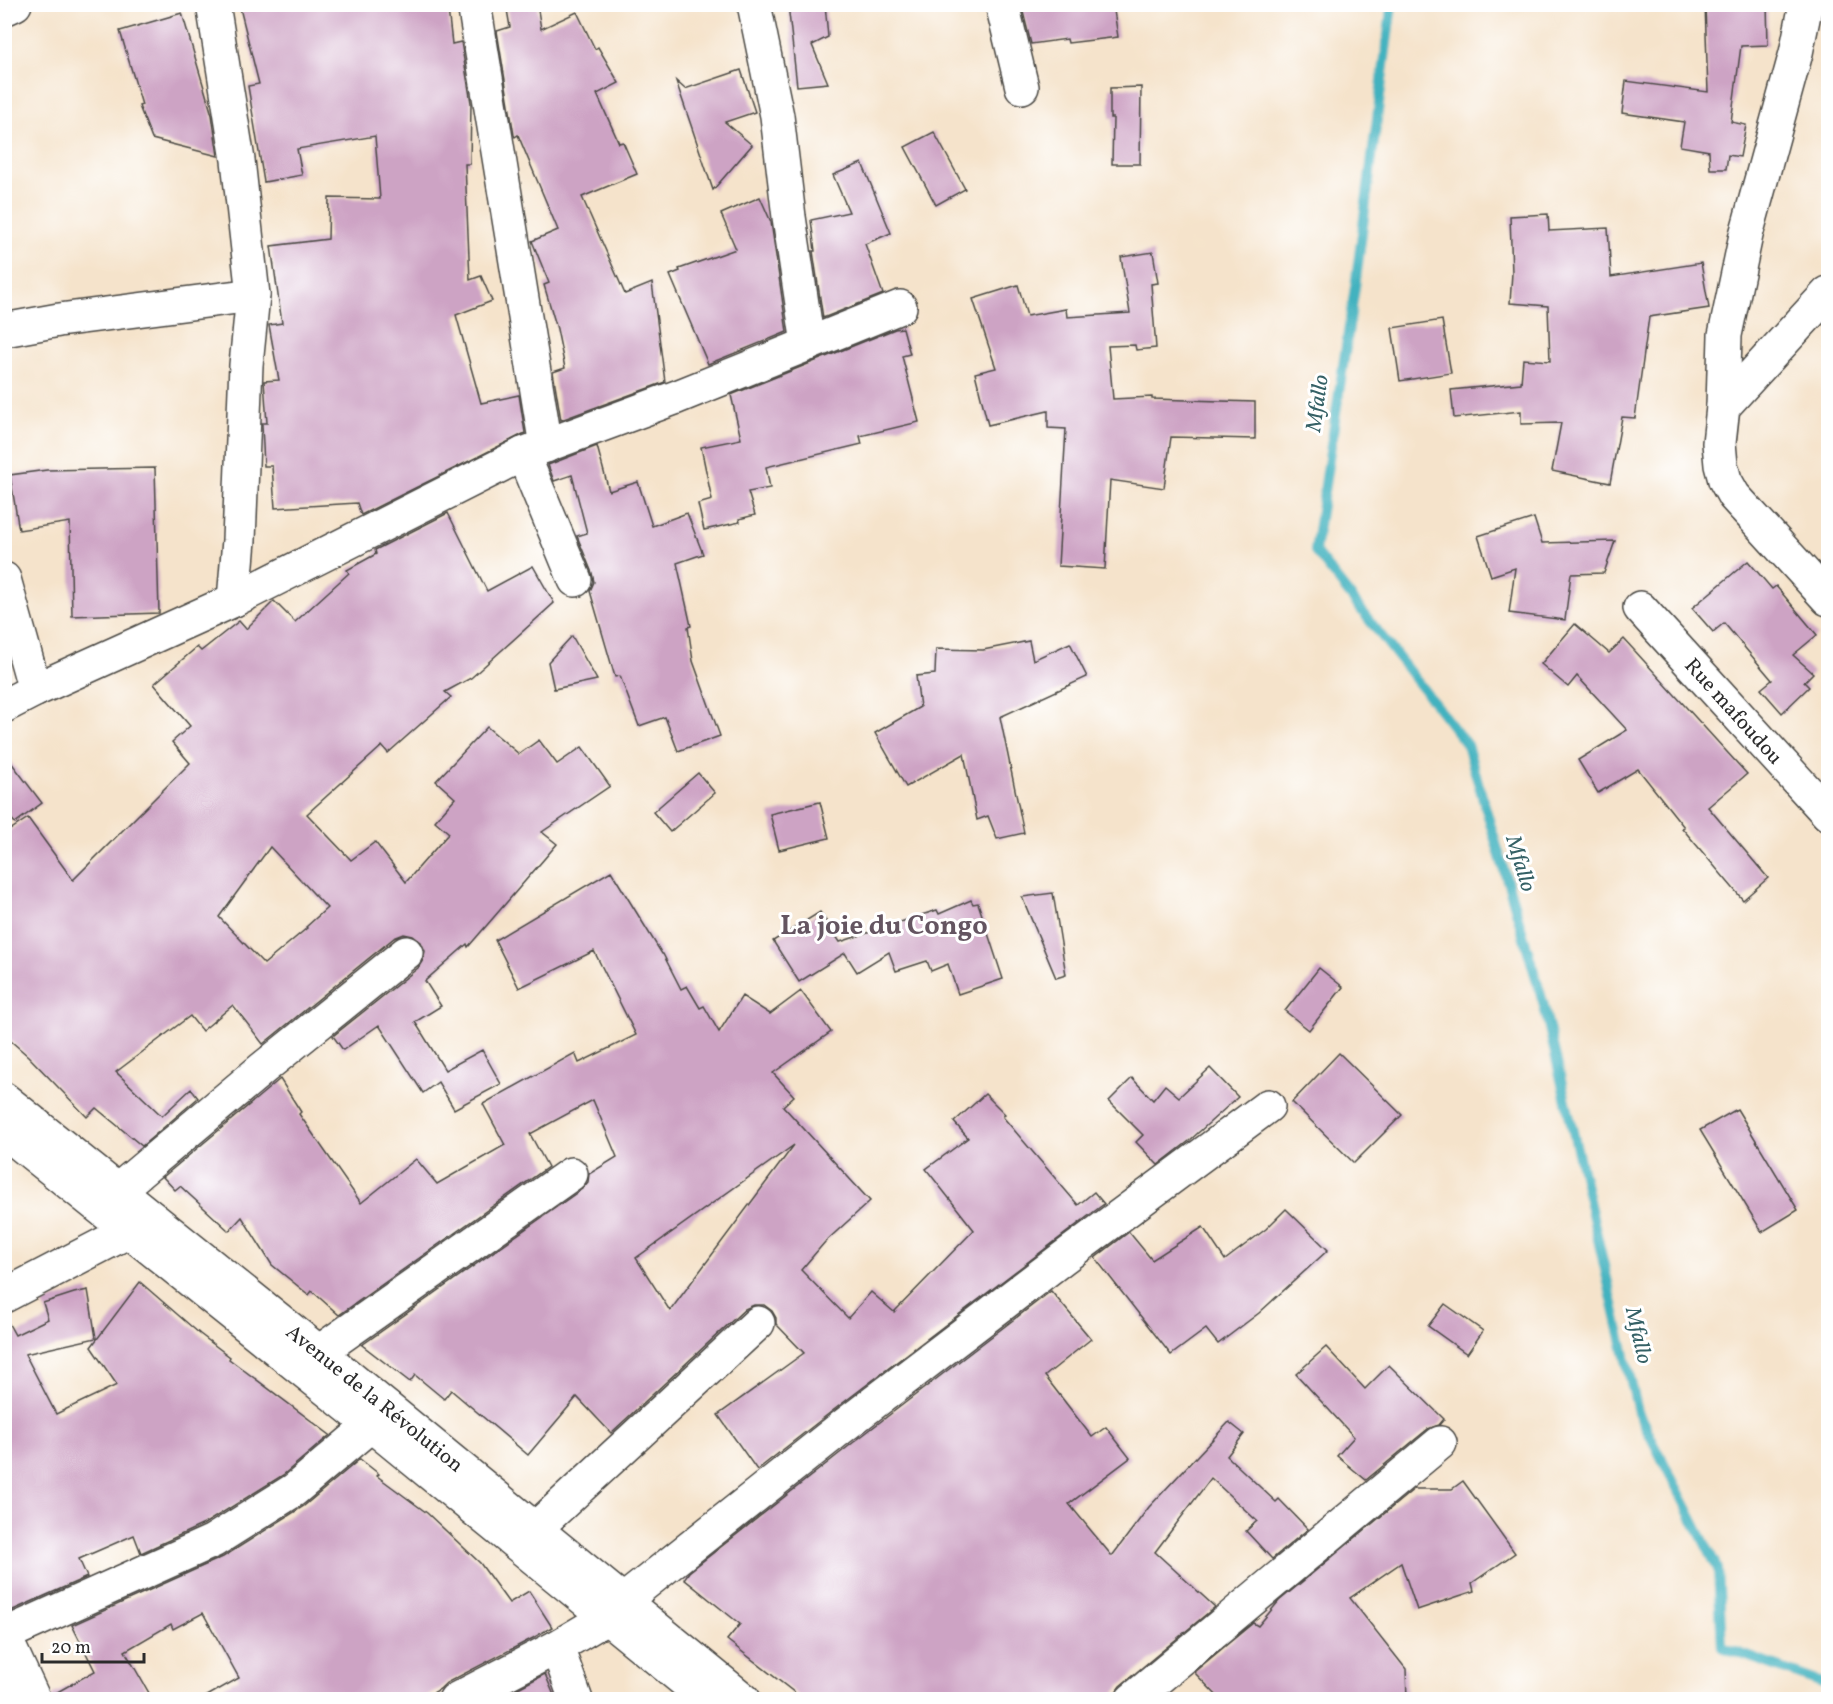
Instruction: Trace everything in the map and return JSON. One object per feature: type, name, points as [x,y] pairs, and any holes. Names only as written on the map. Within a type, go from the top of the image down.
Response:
[{"type":"street","points":[[4,9],[15,4]]},
{"type":"street","points":[[213,4],[238,160],[253,295],[246,365],[239,540],[234,600]]},
{"type":"street","points":[[474,4],[535,450],[575,580]]},
{"type":"street","points":[[754,4],[777,116],[808,344]]},
{"type":"street","points":[[1002,4],[1022,87]]},
{"type":"street","points":[[1806,4],[1796,52],[1746,235],[1727,324],[1719,443],[1720,465],[1734,496],[1828,599]]},
{"type":"street","points":[[1723,407],[1828,292]]},
{"type":"street","points":[[4,330],[253,295]]},
{"type":"street","points":[[4,706],[234,600],[535,450],[677,397],[900,307]]},
{"type":"street","points":[[4,579],[35,690]]},
{"type":"street","name":"Rue mafoudou","points":[[1641,608],[1828,814]]},
{"type":"street","points":[[118,1190],[262,1069],[406,953]]},
{"type":"street","name":"Avenue de la Révolution","points":[[4,1099],[118,1190],[139,1224],[615,1609],[744,1700]]},
{"type":"street","points":[[455,1700],[557,1647],[615,1609],[842,1426],[1268,1106]]},
{"type":"street","name":"Avenue de la Révolution","points":[[4,1131],[319,1352],[379,1416],[535,1529],[708,1700]]},
{"type":"street","points":[[319,1352],[571,1174]]},
{"type":"street","points":[[4,1296],[139,1224]]},
{"type":"street","points":[[535,1529],[758,1323]]},
{"type":"street","points":[[34,1700],[4,1635],[213,1541],[294,1490],[379,1416]]},
{"type":"street","points":[[1132,1700],[1440,1443]]},
{"type":"street","points":[[557,1647],[576,1700]]},
{"type":"building","points":[[239,4],[428,4],[429,11],[448,9],[452,44],[461,42],[471,103],[470,164],[465,164],[470,280],[481,276],[492,301],[456,315],[481,403],[519,395],[525,433],[361,515],[357,503],[275,508],[272,466],[264,466],[262,423],[267,423],[264,381],[279,380],[269,325],[282,323],[271,246],[328,239],[329,198],[380,199],[375,136],[297,149],[302,175],[264,182],[248,86],[259,84]]},
{"type":"building","points":[[506,4],[537,4],[541,29],[577,12],[595,49],[598,47],[619,83],[597,94],[619,143],[623,142],[637,174],[582,197],[625,294],[652,283],[665,382],[561,420],[553,372],[565,368],[557,329],[544,285],[549,283],[532,241],[558,230],[518,135],[515,137],[514,135],[497,31],[510,27]]},
{"type":"building","points":[[788,4],[825,4],[828,37],[812,45],[828,83],[797,86]]},
{"type":"building","points":[[1021,4],[1113,4],[1118,37],[1068,43],[1067,39],[1031,44]]},
{"type":"building","points":[[1705,4],[1767,4],[1768,45],[1741,46],[1731,122],[1746,125],[1740,157],[1728,155],[1726,169],[1710,169],[1709,151],[1680,146],[1684,122],[1622,113],[1626,81],[1708,92]]},
{"type":"building","points":[[182,13],[212,115],[218,156],[152,139],[139,106],[142,105],[120,31]]},
{"type":"building","points":[[741,70],[755,112],[725,122],[752,145],[713,190],[676,81],[685,89]]},
{"type":"building","points":[[1141,87],[1140,164],[1112,164],[1113,118],[1110,118],[1110,88]]},
{"type":"building","points":[[934,132],[965,189],[936,205],[905,147]]},
{"type":"building","points":[[862,163],[891,233],[865,244],[883,294],[823,318],[811,220],[849,212],[833,175]]},
{"type":"building","points":[[760,197],[771,222],[787,332],[708,364],[670,275],[680,271],[679,269],[736,249],[721,214]]},
{"type":"building","points":[[1548,214],[1549,231],[1608,228],[1611,277],[1701,263],[1709,308],[1649,317],[1635,418],[1622,417],[1610,483],[1552,471],[1561,423],[1521,424],[1521,411],[1454,418],[1451,390],[1521,383],[1523,359],[1550,361],[1548,306],[1510,303],[1512,273],[1510,216]]},
{"type":"building","points":[[1153,252],[1158,283],[1151,284],[1156,348],[1136,350],[1135,345],[1108,346],[1113,399],[1152,397],[1152,399],[1255,402],[1255,439],[1171,437],[1164,488],[1110,480],[1105,569],[1058,566],[1066,429],[1048,428],[1048,411],[988,425],[975,373],[996,368],[973,299],[1018,285],[1027,316],[1066,309],[1067,317],[1130,313],[1121,257]]},
{"type":"building","points":[[1442,320],[1451,373],[1400,381],[1392,328]]},
{"type":"building","points":[[903,328],[910,354],[902,356],[919,422],[860,436],[862,444],[766,467],[770,488],[748,492],[755,515],[739,519],[740,522],[704,530],[698,504],[712,500],[701,447],[741,439],[731,395],[895,329]]},
{"type":"building","points":[[597,446],[609,491],[638,482],[652,526],[687,513],[703,554],[677,563],[691,626],[688,627],[693,661],[720,736],[678,751],[665,717],[639,726],[620,676],[615,677],[590,591],[594,582],[592,573],[577,536],[587,533],[572,475],[554,481],[548,465]]},
{"type":"building","points":[[155,468],[159,613],[72,616],[70,522],[19,530],[10,475],[47,470]]},
{"type":"building","points":[[448,513],[487,591],[533,566],[554,603],[471,678],[445,692],[451,697],[388,753],[382,746],[307,814],[351,860],[375,842],[406,882],[449,833],[435,821],[455,798],[436,781],[487,727],[519,754],[539,740],[557,764],[582,747],[610,786],[542,832],[557,844],[468,947],[467,944],[425,981],[441,1006],[415,1022],[445,1070],[482,1050],[501,1084],[454,1109],[438,1082],[423,1093],[379,1025],[343,1050],[333,1036],[418,968],[425,951],[421,942],[413,936],[404,934],[394,938],[263,1044],[233,1005],[202,1031],[190,1016],[116,1072],[162,1116],[191,1089],[198,1098],[142,1146],[96,1108],[87,1117],[28,1056],[4,1035],[4,834],[28,818],[73,880],[190,763],[172,742],[190,726],[154,684],[197,647],[201,651],[239,621],[246,629],[274,601],[295,622],[349,573],[347,570],[376,554],[375,550]],"holes":[[[270,847],[327,908],[264,964],[219,917]]]},
{"type":"building","points":[[1534,518],[1542,543],[1615,541],[1604,573],[1571,574],[1565,620],[1509,613],[1515,568],[1491,576],[1478,536]]},
{"type":"building","points":[[1748,561],[1772,589],[1776,586],[1817,635],[1793,655],[1813,673],[1804,682],[1809,687],[1782,713],[1761,689],[1772,680],[1724,623],[1713,632],[1692,608]]},
{"type":"building","points":[[1575,624],[1609,653],[1624,639],[1747,774],[1708,807],[1768,878],[1743,900],[1682,828],[1684,827],[1638,769],[1598,793],[1578,760],[1627,730],[1577,676],[1568,687],[1541,664]]},
{"type":"building","points":[[572,636],[597,680],[554,689],[548,662]]},
{"type":"building","points":[[1029,641],[1033,660],[1070,643],[1087,677],[1000,717],[1024,833],[997,839],[988,816],[977,820],[964,754],[906,787],[875,733],[920,707],[916,676],[935,674],[936,649],[983,650]]},
{"type":"building","points":[[4,753],[42,803],[15,823],[4,810]]},
{"type":"building","points":[[698,773],[715,793],[670,832],[653,812]]},
{"type":"building","points":[[820,802],[829,838],[779,850],[770,814]]},
{"type":"building","points":[[611,871],[663,954],[681,989],[687,986],[700,1008],[704,1006],[719,1032],[742,996],[770,1014],[801,991],[831,1032],[773,1073],[794,1096],[783,1106],[870,1201],[825,1242],[801,1270],[848,1318],[871,1292],[894,1312],[974,1230],[926,1169],[968,1138],[954,1122],[985,1094],[1005,1114],[1003,1117],[1078,1205],[1094,1192],[1104,1204],[757,1470],[718,1415],[804,1353],[776,1324],[772,1311],[764,1305],[754,1305],[745,1309],[611,1433],[577,1397],[528,1455],[451,1390],[444,1399],[415,1375],[410,1382],[362,1345],[582,1189],[588,1182],[589,1174],[617,1157],[593,1100],[530,1134],[548,1167],[339,1315],[312,1291],[309,1295],[272,1265],[242,1217],[229,1231],[180,1186],[175,1190],[163,1177],[280,1079],[301,1112],[299,1114],[361,1203],[416,1159],[437,1184],[505,1145],[483,1104],[575,1053],[579,1063],[636,1035],[594,951],[519,988],[495,940]],"holes":[[[794,1145],[670,1311],[636,1258]]]},
{"type":"building","points":[[1053,893],[1066,975],[1056,978],[1022,897]]},
{"type":"building","points":[[971,900],[973,904],[978,903],[1003,979],[958,994],[948,964],[931,971],[927,961],[896,971],[889,952],[857,972],[845,953],[799,982],[773,941],[820,912],[840,942],[937,910],[939,914]]},
{"type":"building","points":[[1319,968],[1343,987],[1309,1030],[1285,1011]]},
{"type":"building","points":[[1339,1053],[1402,1115],[1354,1163],[1292,1102]]},
{"type":"building","points":[[1210,1068],[1238,1097],[1158,1165],[1136,1142],[1143,1135],[1109,1101],[1132,1078],[1153,1100],[1165,1085],[1179,1097]]},
{"type":"building","points":[[1737,1109],[1798,1210],[1762,1232],[1700,1130]]},
{"type":"building","points":[[1286,1209],[1328,1250],[1259,1313],[1218,1344],[1206,1329],[1171,1355],[1095,1258],[1129,1232],[1152,1260],[1203,1227],[1225,1260],[1266,1229]]},
{"type":"building","points":[[140,1282],[230,1357],[229,1359],[330,1435],[283,1475],[204,1524],[141,1553],[134,1535],[79,1559],[87,1577],[4,1614],[4,1315],[15,1335],[48,1319],[43,1303],[88,1290],[96,1338],[25,1354],[56,1414],[117,1385],[91,1347]]},
{"type":"building","points":[[1051,1291],[1091,1339],[1045,1376],[1092,1437],[1106,1427],[1130,1458],[1069,1504],[1112,1556],[1149,1507],[1229,1422],[1244,1434],[1227,1456],[1276,1502],[1279,1499],[1308,1529],[1272,1559],[1246,1531],[1257,1521],[1211,1478],[1155,1552],[1215,1607],[1120,1686],[1115,1693],[1114,1700],[804,1700],[727,1640],[740,1624],[684,1579],[689,1572],[854,1442]]},
{"type":"building","points":[[1445,1304],[1483,1331],[1467,1354],[1428,1326]]},
{"type":"building","points":[[1326,1347],[1365,1389],[1389,1365],[1444,1419],[1439,1425],[1428,1429],[1366,1480],[1337,1456],[1354,1437],[1296,1374]]},
{"type":"building","points":[[360,1459],[379,1474],[377,1476],[427,1513],[480,1563],[509,1603],[529,1591],[552,1627],[446,1683],[421,1700],[200,1700],[239,1678],[203,1613],[173,1629],[171,1624],[125,1651],[153,1700],[52,1700],[52,1695],[95,1671],[72,1625],[223,1557],[304,1506]]},
{"type":"building","points":[[1463,1481],[1515,1553],[1472,1583],[1474,1591],[1417,1610],[1401,1563],[1350,1598],[1406,1669],[1407,1700],[1221,1700],[1194,1672],[1253,1623],[1258,1626],[1279,1601],[1414,1489],[1452,1489]]},
{"type":"building","points":[[545,1674],[556,1700],[504,1700],[503,1696]]},
{"type":"waterway","name":"Mfallo","points":[[1392,4],[1355,287],[1315,551],[1467,745],[1543,1002],[1638,1412],[1718,1569],[1722,1647],[1828,1685]]},
{"type":"district","name":"La joie du Congo","points":[[884,925]]}]
